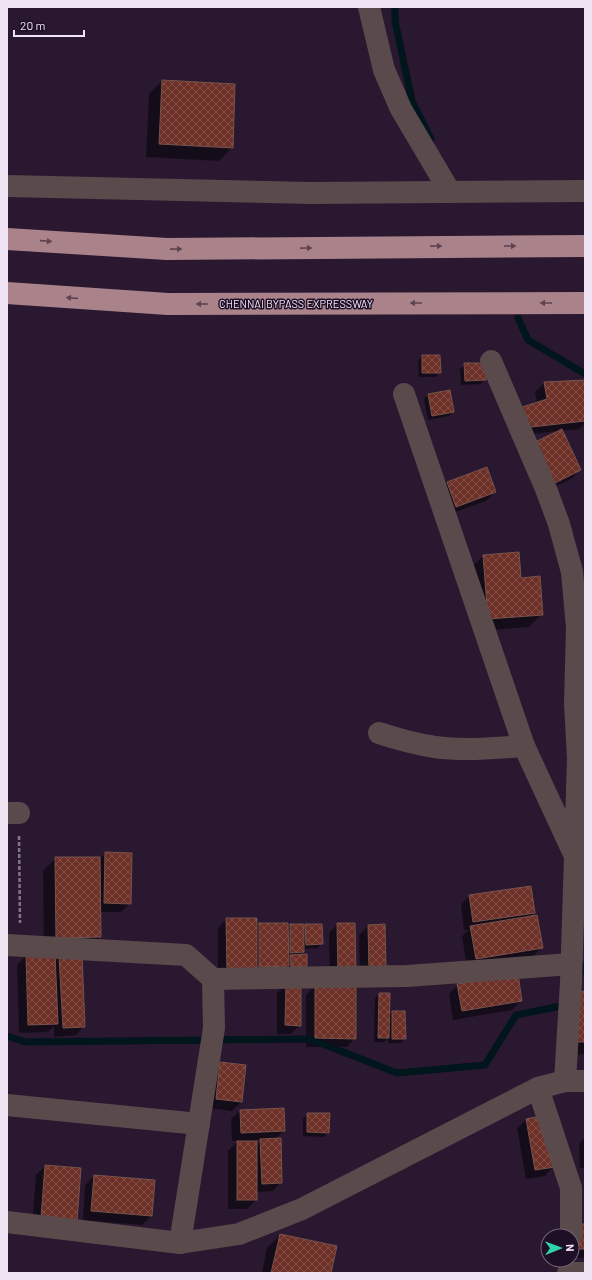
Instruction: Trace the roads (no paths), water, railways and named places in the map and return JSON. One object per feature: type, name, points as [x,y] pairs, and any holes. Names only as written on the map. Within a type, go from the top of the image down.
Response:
[{"type":"highway","points":[[7,239],[166,249],[585,246]]},
{"type":"highway","name":"CHENNAI BYPASS EXPRESSWAY","points":[[7,293],[168,304],[585,303]]},
{"type":"street","points":[[369,7],[384,70],[401,109],[450,192]]},
{"type":"street","points":[[7,186],[311,193],[585,191]]},
{"type":"street","points":[[7,1222],[180,1243],[239,1234],[302,1209],[538,1088],[575,1081],[571,964],[575,856],[581,758],[575,703],[577,628],[572,572],[559,524],[546,489],[491,360]]},
{"type":"street","points":[[404,394],[524,746],[575,856]]},
{"type":"street","points":[[378,732],[407,742],[436,747],[479,749],[524,746]]},
{"type":"street","points":[[14,945],[186,955],[213,979],[408,976],[571,964]]},
{"type":"street","points":[[180,1243],[214,1028],[213,979]]},
{"type":"street","points":[[538,1088],[571,1188],[571,1228]]},
{"type":"street","points":[[7,1104],[199,1124]]},
{"type":"street","points":[[568,1273],[585,1273]]},
{"type":"waterway","points":[[395,7],[395,21],[412,101],[431,139]]},
{"type":"waterway","points":[[518,318],[528,340],[585,374]]},
{"type":"waterway","points":[[578,976],[585,965]]},
{"type":"waterway","points":[[7,1036],[25,1042],[310,1039],[397,1073],[485,1065],[516,1015],[561,1006],[564,1001]]}]
